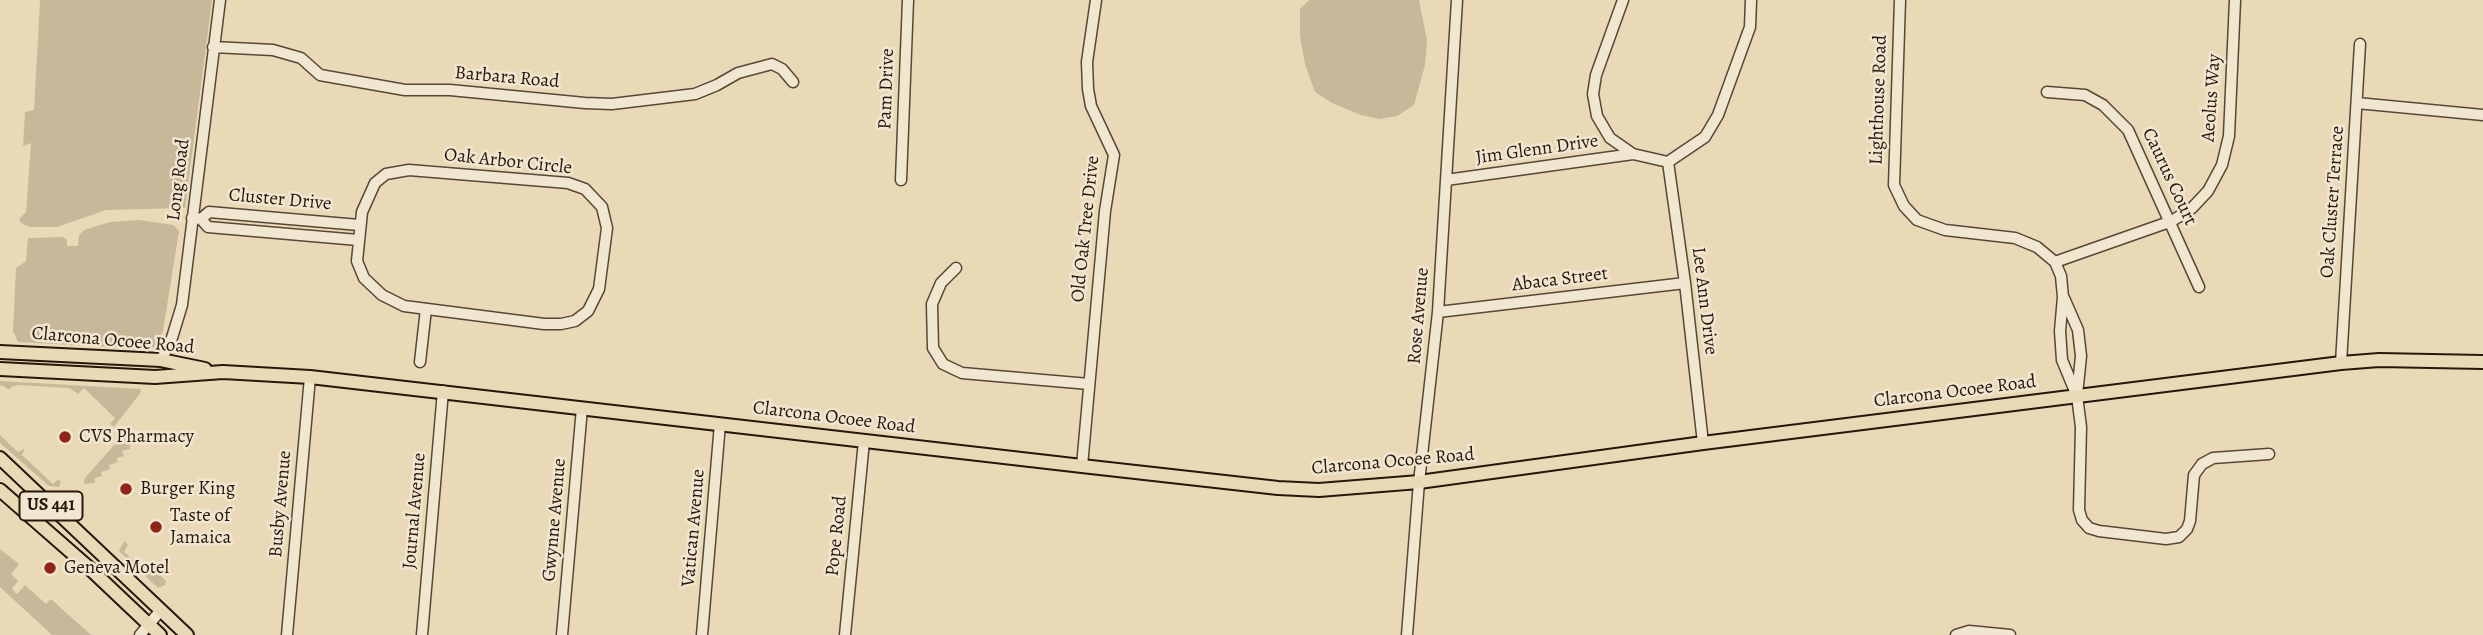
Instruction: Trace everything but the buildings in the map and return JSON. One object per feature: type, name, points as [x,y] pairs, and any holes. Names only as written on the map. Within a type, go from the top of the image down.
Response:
[{"type":"main road","name":"Clarcona Ocoee Road","points":[[0,352],[161,360],[223,372]]},
{"type":"main road","points":[[83,373],[144,367],[161,360]]},
{"type":"main road","name":"Clarcona Ocoee Road","points":[[0,369],[155,377],[223,372],[310,377],[1082,466],[1319,490],[1419,482],[1703,443],[2341,363],[2379,360],[2483,362]]},
{"type":"main road","name":"US 441","points":[[0,458],[187,635]]},
{"type":"main road","name":"US 441","points":[[0,490],[160,635]]},
{"type":"street","name":"Long Road","points":[[161,360],[171,341],[182,306],[196,219],[220,0]]},
{"type":"street","name":"Pam Drive","points":[[901,180],[908,0]]},
{"type":"street","name":"Old Oak Tree Drive","points":[[1082,466],[1105,211],[1114,155],[1091,106],[1088,89],[1087,62],[1096,0]]},
{"type":"street","name":"Rose Avenue","points":[[1407,635],[1419,482],[1438,313],[1457,0]]},
{"type":"street","points":[[1623,0],[1596,75],[1593,94],[1597,116],[1610,138],[1633,154],[1668,162],[1705,136],[1718,115],[1750,27],[1751,0]]},
{"type":"street","name":"Lighthouse Road","points":[[1900,0],[1894,185],[1903,206],[1917,220],[1945,230],[2015,238],[2037,247],[2055,262]]},
{"type":"street","name":"Aeolus Way","points":[[2055,262],[2172,221],[2192,208],[2208,191],[2222,165],[2229,136],[2235,0]]},
{"type":"street","name":"Oak Cluster Terrace","points":[[2341,363],[2360,44]]},
{"type":"street","name":"Barbara Road","points":[[213,47],[273,50],[301,58],[320,75],[405,90],[450,90],[585,103],[612,104],[695,94],[737,73],[772,64],[782,69],[793,82]]},
{"type":"street","name":"Caurus Court","points":[[2047,92],[2085,95],[2103,105],[2128,130],[2172,221],[2199,286]]},
{"type":"street","points":[[2357,103],[2483,115]]},
{"type":"street","name":"Jim Glenn Drive","points":[[1446,180],[1633,154]]},
{"type":"street","name":"Lee Ann Drive","points":[[1668,162],[1703,443]]},
{"type":"street","name":"Oak Arbor Circle","points":[[410,170],[568,183],[584,189],[602,206],[607,228],[599,289],[588,312],[561,324],[404,306],[382,295],[364,278],[357,261],[359,225],[367,197],[375,183],[386,174],[410,170]]},
{"type":"street","name":"Cluster Drive","points":[[358,240],[208,227],[196,219],[209,212],[359,225]]},
{"type":"street","points":[[2055,262],[2061,276],[2063,297],[2060,331],[2062,360],[2077,396]]},
{"type":"street","points":[[957,268],[941,282],[932,304],[933,348],[943,364],[962,373],[1089,384]]},
{"type":"street","name":"Abaca Street","points":[[1438,313],[1685,283]]},
{"type":"street","points":[[2063,297],[2078,330],[2080,343],[2077,396],[2081,428],[2079,510],[2082,520],[2089,528],[2166,539],[2179,537],[2190,521],[2194,475],[2202,464],[2213,458],[2269,454]]},
{"type":"street","points":[[420,362],[426,309]]},
{"type":"street","name":"Busby Avenue","points":[[288,635],[310,377]]},
{"type":"street","name":"Journal Avenue","points":[[422,635],[443,391]]},
{"type":"street","name":"Gwynne Avenue","points":[[562,635],[582,408]]},
{"type":"street","name":"Vatican Avenue","points":[[702,635],[720,424]]},
{"type":"street","name":"Pope Road","points":[[845,635],[864,441]]},
{"type":"street","points":[[139,635],[161,610]]},
{"type":"street","points":[[1956,635],[1969,631],[2010,635]]},
{"type":"shaded area","points":[[40,0],[212,0],[185,208],[106,210],[57,227],[30,227],[21,223],[19,219],[26,212],[31,143],[23,146],[25,112],[34,110]]},
{"type":"shaded area","points":[[1309,0],[1419,0],[1427,40],[1425,65],[1414,105],[1397,116],[1379,119],[1332,103],[1315,92],[1305,64],[1300,36],[1300,9]]},
{"type":"shaded area","points":[[139,220],[173,225],[179,231],[163,331],[155,347],[149,349],[18,342],[13,331],[16,268],[26,261],[28,238],[63,237],[67,240],[67,246],[78,246],[79,235],[84,230],[110,222]]},
{"type":"shaded area","points":[[0,381],[140,389],[141,392],[114,427],[110,424],[115,418],[84,388],[78,394],[69,388],[18,385],[9,390],[0,386]]},
{"type":"shaded area","points":[[131,432],[139,436],[141,443],[130,445],[130,449],[122,451],[124,456],[109,465],[110,469],[101,472],[102,476],[95,478],[95,483],[84,484],[85,478],[122,436]]},
{"type":"shaded area","points":[[0,435],[18,452],[25,448],[22,455],[53,484],[58,479],[61,482],[59,487],[49,486],[0,443]]},
{"type":"shaded area","points":[[124,541],[128,545],[124,552],[152,576],[157,572],[166,581],[165,585],[158,588],[119,551]]},
{"type":"shaded area","points":[[0,549],[19,564],[11,574],[18,581],[12,589],[17,594],[25,585],[46,604],[51,599],[91,635],[52,635],[0,587]]},
{"type":"place","name":"CVS Pharmacy","points":[[65,437]]},
{"type":"place","name":"Burger King","points":[[126,489]]},
{"type":"place","name":"Taste of Jamaica","points":[[156,527]]},
{"type":"place","name":"Geneva Motel","points":[[50,568]]}]
